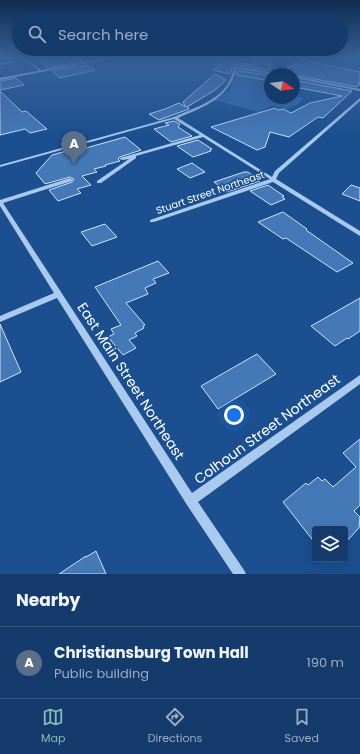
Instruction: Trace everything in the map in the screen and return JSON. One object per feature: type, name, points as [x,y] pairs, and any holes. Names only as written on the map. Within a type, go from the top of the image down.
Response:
[{"type":"street","points":[[0,166],[175,118],[202,105],[224,91],[229,85]]},
{"type":"street","points":[[334,85],[360,90]]},
{"type":"street","name":"Stuart Street Northeast","points":[[152,221],[273,180],[277,172],[360,99]]},
{"type":"street","points":[[175,118],[360,234]]},
{"type":"street","points":[[122,159],[202,136]]},
{"type":"street","points":[[99,182],[141,153]]},
{"type":"street","points":[[0,202],[70,180]]},
{"type":"street","name":"East Main Street Northeast","points":[[0,202],[191,501],[240,574]]},
{"type":"street","points":[[0,319],[59,294]]},
{"type":"street","name":"Colhoun Street Northeast","points":[[191,501],[360,380]]},
{"type":"shaded area","points":[[232,85],[264,85],[264,104],[298,104],[287,109],[271,106],[259,112],[214,100],[229,91]]},
{"type":"building","points":[[0,85],[24,85],[0,90]]},
{"type":"building","points":[[203,85],[221,85],[215,90],[187,107],[189,109],[159,120],[149,114],[179,103],[186,107],[183,102]]},
{"type":"building","points":[[300,85],[319,85],[352,91],[323,118],[318,117],[289,137],[270,132],[265,147],[257,150],[211,127],[275,108],[278,110],[283,109],[291,113],[310,103],[342,96],[300,88]]},
{"type":"building","points":[[345,85],[359,85],[357,87]]},
{"type":"building","points":[[0,91],[22,112],[26,111],[47,129],[30,133],[25,129],[0,135]]},
{"type":"building","points":[[174,121],[180,124],[178,127],[192,136],[171,142],[154,129],[169,125],[165,123]]},
{"type":"building","points":[[125,137],[141,150],[120,157],[118,159],[120,161],[94,169],[97,172],[82,176],[91,185],[77,189],[81,193],[58,201],[49,190],[72,182],[74,179],[70,177],[45,184],[36,173],[52,155],[84,146],[86,148]]},
{"type":"building","points":[[198,140],[212,149],[210,150],[211,151],[193,157],[177,146]]},
{"type":"building","points":[[192,163],[205,172],[190,178],[177,169]]},
{"type":"building","points":[[248,172],[260,181],[227,192],[214,182]]},
{"type":"building","points":[[268,185],[284,196],[282,197],[285,199],[271,205],[250,191]]},
{"type":"building","points":[[351,185],[360,188],[360,201],[342,194]]},
{"type":"building","points":[[283,212],[353,263],[337,272],[286,238],[283,239],[258,222]]},
{"type":"building","points":[[105,224],[117,237],[92,246],[81,232]]},
{"type":"building","points":[[158,261],[169,273],[153,279],[156,283],[145,288],[148,294],[126,303],[145,325],[143,326],[144,328],[135,333],[137,336],[129,340],[136,348],[123,355],[108,337],[114,334],[111,329],[121,325],[95,287]]},
{"type":"building","points":[[360,298],[360,331],[348,339],[347,338],[335,346],[311,326]]},
{"type":"building","points":[[0,324],[21,372],[0,382]]},
{"type":"building","points":[[257,354],[276,374],[218,409],[201,386]]},
{"type":"building","points":[[360,439],[360,505],[354,511],[360,517],[359,528],[348,540],[348,526],[312,526],[312,539],[283,502],[306,483],[308,485],[318,477],[322,481],[325,479],[333,487],[356,467],[343,453]]},
{"type":"building","points":[[96,551],[106,574],[59,574],[86,556]]},
{"type":"place","name":"Christiansburg Town Hall","points":[[74,164]]}]
